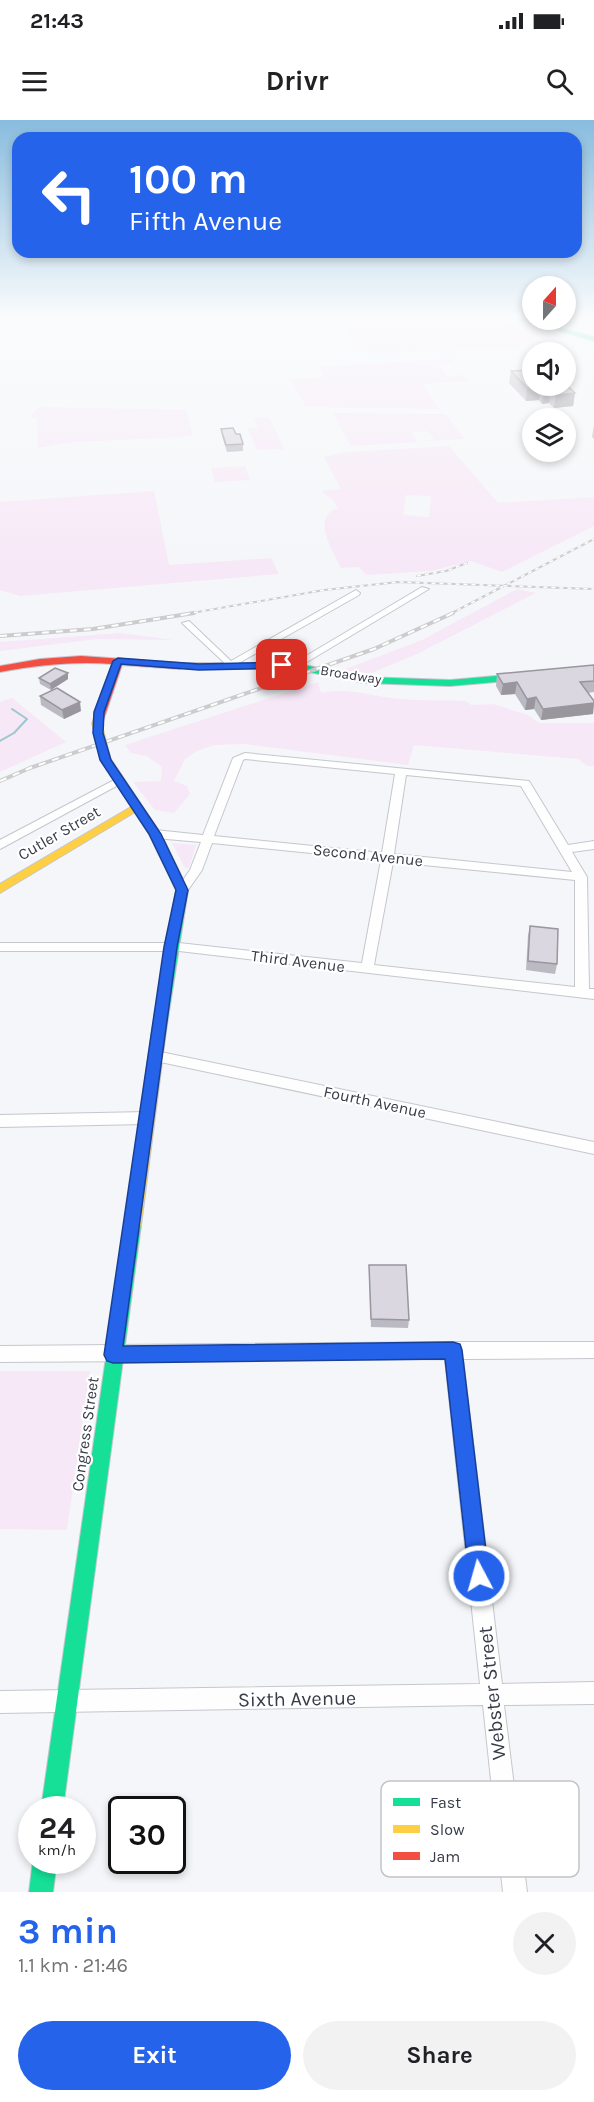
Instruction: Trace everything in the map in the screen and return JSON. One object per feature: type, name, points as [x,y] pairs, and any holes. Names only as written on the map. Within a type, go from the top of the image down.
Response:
[{"type":"main road","name":"Broadway","points":[[0,669],[57,660],[189,666],[294,666],[371,680],[455,683],[533,676]]},
{"type":"main road","points":[[118,661],[97,724],[106,760],[155,834],[182,890]]},
{"type":"main road","name":"Cutler Street","points":[[2,883],[136,807]]},
{"type":"main road","name":"Congress Street","points":[[54,1796],[146,1118],[171,947],[182,890]]},
{"type":"main road","points":[[41,1892],[43,1874]]},
{"type":"street","points":[[294,666],[425,589]]},
{"type":"street","points":[[186,623],[230,666],[356,593]]},
{"type":"street","points":[[182,890],[196,870],[238,758],[245,756],[525,783],[581,877],[588,993]]},
{"type":"street","points":[[366,969],[401,771]]},
{"type":"street","points":[[0,845],[118,781]]},
{"type":"street","name":"Second Avenue","points":[[155,834],[581,877]]},
{"type":"street","points":[[566,849],[594,844]]},
{"type":"street","name":"Third Avenue","points":[[0,947],[171,947],[588,993]]},
{"type":"street","name":"Fourth Avenue","points":[[156,1056],[594,1148]]},
{"type":"street","points":[[0,1120],[146,1118]]},
{"type":"street","name":"Webster Street","points":[[453,1350],[502,1781]]},
{"type":"street","points":[[0,1354],[594,1350]]},
{"type":"street","name":"Sixth Avenue","points":[[0,1702],[594,1693]]},
{"type":"street","name":"Webster Street","points":[[513,1877],[515,1892]]},
{"type":"shaded area","points":[[303,401],[434,401],[439,409],[306,407]]},
{"type":"shaded area","points":[[38,408],[186,410],[193,435],[75,442],[38,448],[37,418],[33,418],[32,414]]},
{"type":"shaded area","points":[[333,413],[445,414],[465,439],[423,441],[434,439],[428,431],[411,432],[419,442],[351,446]]},
{"type":"shaded area","points":[[269,417],[284,449],[257,450],[248,429],[258,428],[254,418]]},
{"type":"shaded area","points":[[449,446],[498,503],[594,497],[594,526],[502,572],[471,561],[431,571],[366,575],[359,567],[341,568],[329,544],[325,526],[330,512],[338,508],[334,501],[321,491],[341,489],[324,457],[345,452]],"holes":[[[406,495],[431,496],[429,517],[403,515]]]},
{"type":"shaded area","points":[[245,466],[250,480],[215,482],[211,468]]},
{"type":"shaded area","points":[[154,491],[169,565],[271,558],[279,574],[20,596],[0,590],[0,502]]},
{"type":"shaded area","points":[[517,589],[536,593],[417,654],[369,674],[343,670],[422,640]]},
{"type":"shaded area","points":[[120,633],[174,640],[97,639],[0,651],[0,642]]},
{"type":"shaded area","points":[[318,682],[321,693],[342,691],[400,699],[466,701],[471,705],[493,704],[528,715],[539,723],[594,723],[594,766],[587,766],[578,759],[414,745],[408,765],[244,744],[214,745],[197,751],[185,759],[174,781],[187,786],[190,794],[174,813],[155,810],[133,782],[161,781],[162,767],[147,756],[131,753],[125,745]]},
{"type":"shaded area","points":[[12,698],[66,742],[0,772],[0,702]]},
{"type":"shaded area","points":[[172,843],[196,845],[189,868],[185,868]]},
{"type":"shaded area","points":[[0,1371],[90,1371],[67,1530],[0,1529]]},
{"type":"building","points":[[233,428],[236,434],[240,434],[243,444],[226,445],[221,429]]},
{"type":"building","points":[[594,665],[594,681],[580,682],[594,703],[543,709],[536,697],[527,699],[517,682],[503,684],[497,674]]},
{"type":"building","points":[[55,668],[68,673],[50,684],[39,678]]},
{"type":"building","points":[[57,688],[80,702],[62,710],[40,696]]},
{"type":"building","points":[[530,926],[558,929],[557,964],[528,961]]},
{"type":"building","points":[[369,1265],[406,1265],[409,1320],[371,1319]]},
{"type":"waterway","points":[[0,741],[14,733],[27,719],[12,709]]},
{"type":"railway","points":[[504,586],[594,539]]},
{"type":"railway","points":[[417,576],[446,571],[467,563]]},
{"type":"railway","points":[[186,614],[324,590],[398,582],[504,586]]},
{"type":"railway","points":[[450,614],[504,586]]},
{"type":"railway","points":[[504,586],[594,589]]},
{"type":"railway","points":[[0,636],[93,629],[194,613]]},
{"type":"railway","points":[[0,781],[30,768],[374,649],[453,613]]},
{"type":"traffic: fast","points":[[180,666],[294,666],[364,680],[450,683],[520,677]]},
{"type":"traffic: fast","points":[[106,760],[155,834],[182,890],[159,1031]]},
{"type":"traffic: fast","points":[[54,1796],[133,1225]]},
{"type":"traffic: fast","points":[[41,1892],[43,1874]]},
{"type":"traffic: slow","points":[[97,724],[106,760]]},
{"type":"traffic: slow","points":[[0,889],[136,807]]},
{"type":"traffic: slow","points":[[133,1225],[159,1031]]},
{"type":"traffic: jam","points":[[0,669],[40,662],[81,659],[180,666]]},
{"type":"traffic: jam","points":[[97,724],[118,661]]},
{"type":"route","points":[[282,665],[199,667],[118,661],[99,712],[98,733],[106,760],[155,834],[182,890],[171,947],[113,1355],[453,1350],[479,1576]]}]
